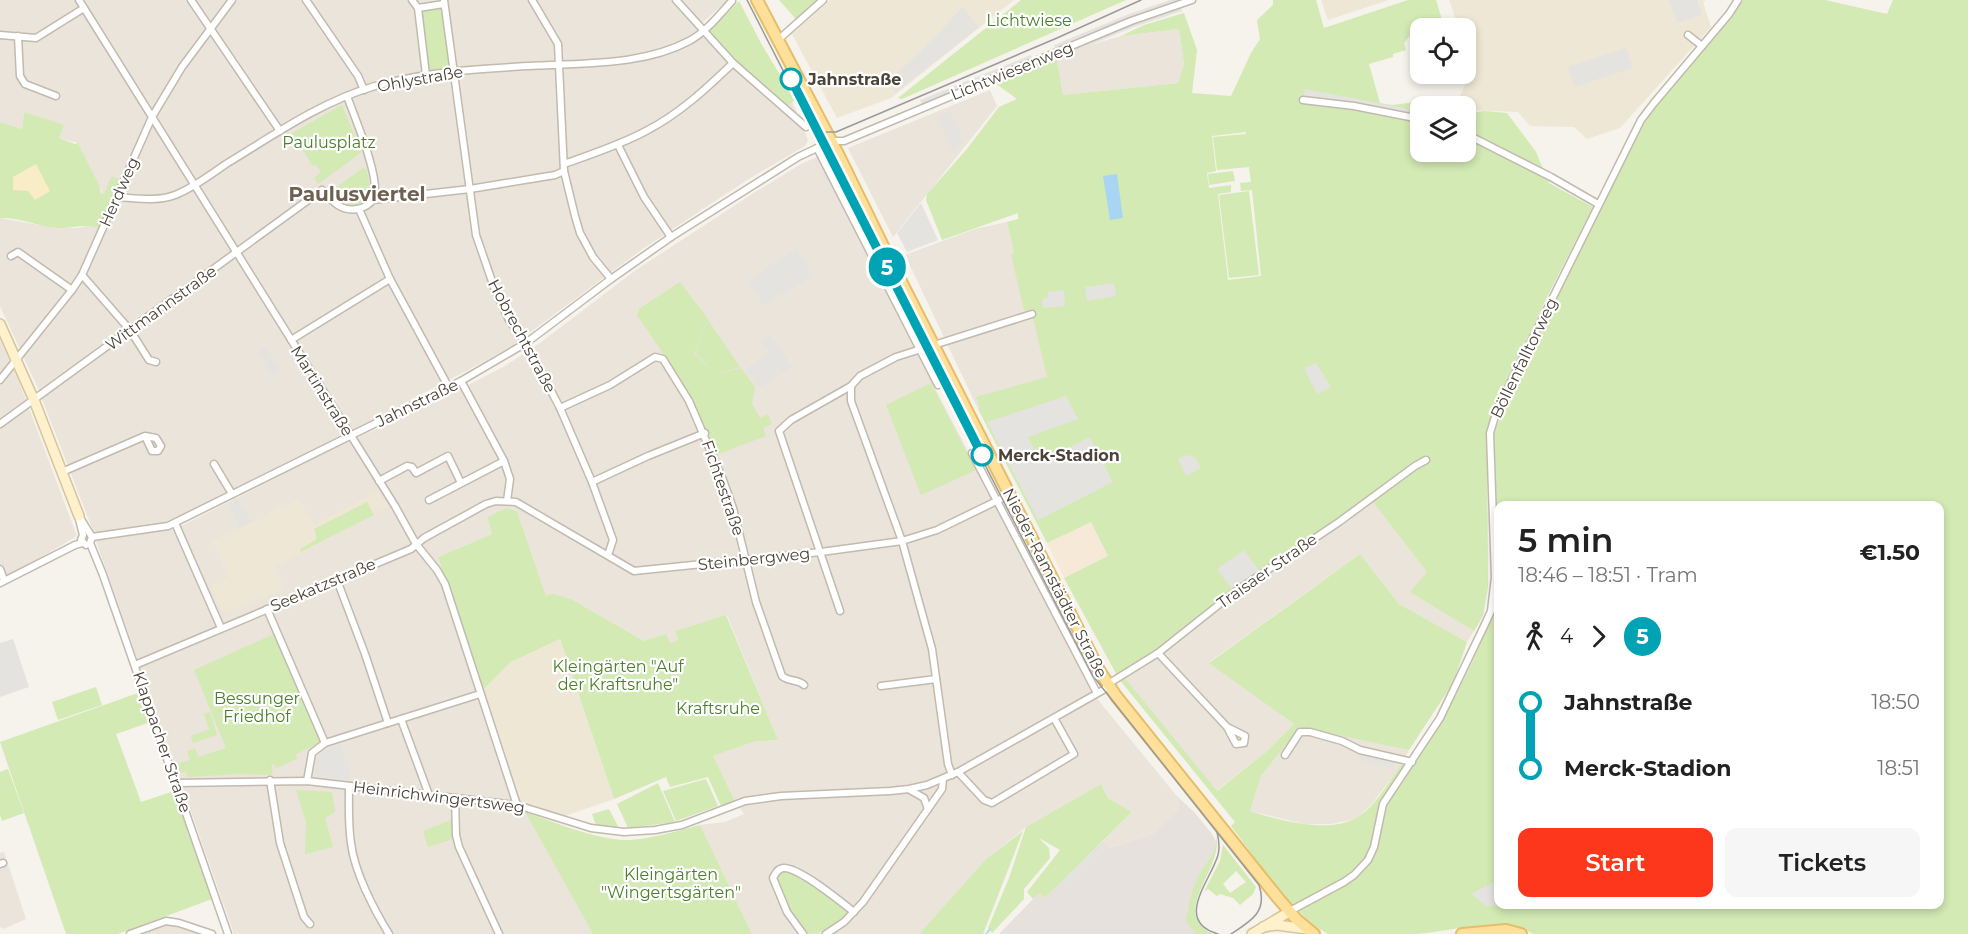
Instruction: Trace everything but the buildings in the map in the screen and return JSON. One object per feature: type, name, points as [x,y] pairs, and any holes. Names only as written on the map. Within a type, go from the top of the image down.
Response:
[{"type":"main road","name":"Nieder-Ramstädter Straße","points":[[757,0],[832,141],[1099,670],[1289,912],[1310,932]]},
{"type":"main road","points":[[1462,934],[1506,930],[1521,934]]},
{"type":"street","name":"Martinstraße","points":[[79,0],[416,544],[438,570],[445,584],[517,804]]},
{"type":"street","points":[[191,0],[280,131]]},
{"type":"street","name":"Herdweg","points":[[0,380],[82,275],[152,117],[177,75],[231,0]]},
{"type":"street","points":[[306,0],[354,70],[364,90]]},
{"type":"street","points":[[412,0],[418,8],[426,75]]},
{"type":"street","points":[[532,0],[558,44],[564,168],[580,233],[593,257],[610,279]]},
{"type":"street","points":[[676,0],[733,63],[806,127]]},
{"type":"street","points":[[778,40],[823,0]]},
{"type":"street","name":"Lichtwiesenweg","points":[[832,141],[844,141],[1131,21],[1192,0]]},
{"type":"street","name":"Böllenfalltorweg","points":[[1494,549],[1490,433],[1492,423],[1598,204],[1646,112],[1729,14],[1738,0]]},
{"type":"street","name":"Ohlystraße","points":[[116,197],[149,199],[170,196],[328,104],[364,90],[426,75],[454,71],[627,59],[666,51],[704,31],[732,1]]},
{"type":"street","points":[[418,8],[444,2]]},
{"type":"street","name":"Hobrechtstraße","points":[[444,2],[476,235],[495,290],[509,320],[526,343],[560,408],[592,482],[613,540],[608,555]]},
{"type":"street","points":[[0,34],[36,38],[84,8]]},
{"type":"street","points":[[1688,35],[1702,46]]},
{"type":"street","points":[[18,36],[20,76],[25,84],[56,96]]},
{"type":"street","points":[[449,388],[390,279],[359,209],[372,200],[470,189],[555,175],[564,168],[618,145],[663,121],[699,95],[733,63]]},
{"type":"street","points":[[347,96],[372,169],[375,192],[372,200]]},
{"type":"street","points":[[1304,100],[1354,106],[1410,117]]},
{"type":"street","points":[[1476,139],[1598,204]]},
{"type":"street","name":"Jahnstraße","points":[[89,540],[168,526],[449,388],[526,343],[610,279],[671,237],[798,157],[832,141]]},
{"type":"street","points":[[618,145],[644,196],[671,237]]},
{"type":"street","points":[[818,148],[938,385]]},
{"type":"street","name":"Wittmannstraße","points":[[0,424],[322,190],[338,206],[349,210],[359,209]]},
{"type":"street","points":[[11,256],[18,252],[72,290]]},
{"type":"street","points":[[82,275],[130,330],[149,360],[156,362]]},
{"type":"street","points":[[291,340],[390,279]]},
{"type":"street","points":[[840,611],[779,431],[791,420],[850,386],[860,376],[876,366],[896,357],[1032,314]]},
{"type":"street","name":"Klappacher Straße","points":[[0,324],[34,400],[79,516],[85,524],[228,934]]},
{"type":"street","name":"Fichtestraße","points":[[560,408],[610,385],[657,356],[663,359],[681,387],[705,433],[733,508],[756,602],[782,676],[787,680],[804,685]]},
{"type":"street","points":[[461,381],[504,461],[510,479],[507,501]]},
{"type":"street","points":[[850,386],[851,401],[902,541],[932,648],[948,764],[955,774],[984,800],[992,803],[1074,754],[1054,718]]},
{"type":"street","points":[[592,482],[705,433]]},
{"type":"street","points":[[62,472],[145,436]]},
{"type":"street","name":"Nieder-Ramstädter Straße","points":[[972,453],[1097,693]]},
{"type":"street","points":[[379,481],[406,466],[412,467],[416,473],[448,456],[461,483]]},
{"type":"street","name":"Traisaer Straße","points":[[1108,684],[1158,653],[1236,591],[1426,460]]},
{"type":"street","points":[[429,500],[504,461]]},
{"type":"street","points":[[214,464],[232,494]]},
{"type":"street","name":"Steinbergweg","points":[[507,501],[516,501],[634,571],[821,552],[902,541],[937,530],[1009,495]]},
{"type":"street","name":"Seekatzstraße","points":[[135,665],[411,549],[424,538],[486,504],[507,501]]},
{"type":"street","points":[[175,523],[221,628]]},
{"type":"street","points":[[0,569],[2,581],[89,540]]},
{"type":"street","points":[[337,580],[388,723]]},
{"type":"street","name":"Böllenfalltorweg","points":[[1289,912],[1344,882],[1368,860],[1374,847],[1383,804],[1449,702],[1491,611],[1494,586]]},
{"type":"street","points":[[267,609],[325,743]]},
{"type":"street","points":[[1158,653],[1227,727]]},
{"type":"street","points":[[881,686],[936,679]]},
{"type":"street","name":"Heinrichwingertsweg","points":[[176,783],[307,781],[517,804],[591,828],[624,832],[682,825],[745,801],[774,796],[909,789],[943,779],[1054,718],[1108,684]]},
{"type":"street","points":[[307,781],[312,753],[325,743],[480,694]]},
{"type":"street","points":[[401,719],[429,795]]},
{"type":"street","points":[[1285,755],[1300,732],[1310,732],[1342,741],[1360,750],[1412,762]]},
{"type":"street","points":[[826,934],[854,912],[928,810],[942,789],[943,779]]},
{"type":"street","points":[[270,780],[280,843],[304,917],[310,924]]},
{"type":"street","points":[[349,786],[351,845],[365,888],[378,917],[389,934]]},
{"type":"street","points":[[909,789],[924,798],[928,810]]},
{"type":"street","points":[[455,798],[456,835],[459,847],[499,934]]},
{"type":"street","points":[[803,934],[778,895],[773,878],[777,871],[783,868],[795,870],[854,912]]},
{"type":"street","points":[[1252,934],[1289,912]]},
{"type":"street","points":[[130,934],[166,921],[212,934]]},
{"type":"street","points":[[1263,927],[1277,925],[1310,932]]},
{"type":"shaded area","points":[[0,0],[728,0],[702,23],[735,61],[786,107],[792,102],[808,140],[805,146],[747,180],[644,248],[509,348],[299,458],[166,522],[94,533],[37,386],[0,306],[0,218],[56,228],[93,225],[103,194],[78,143],[59,138],[63,126],[24,112],[22,129],[0,122]]},
{"type":"shaded area","points":[[830,0],[1014,0],[891,98],[837,118],[792,34]]},
{"type":"shaded area","points":[[1170,0],[1187,0],[1056,50],[1054,45]]},
{"type":"shaded area","points":[[1321,0],[1389,0],[1328,20]]},
{"type":"shaded area","points":[[1449,0],[1707,0],[1703,2],[1711,27],[1620,128],[1587,139],[1574,127],[1530,126],[1518,112],[1476,110],[1476,96],[1460,96],[1465,84],[1476,84],[1476,18],[1455,18]]},
{"type":"shaded area","points":[[1669,0],[1697,0],[1702,15],[1677,23]]},
{"type":"shaded area","points":[[962,7],[979,27],[896,92],[887,83],[937,35]]},
{"type":"shaded area","points":[[1181,8],[1182,11],[1134,27],[1078,50],[1076,46],[1132,22]]},
{"type":"shaded area","points":[[1179,29],[1184,64],[1178,83],[1063,95],[1056,55],[1121,36]]},
{"type":"shaded area","points":[[1626,48],[1633,68],[1574,87],[1568,67]]},
{"type":"shaded area","points":[[1031,55],[1033,59],[922,105],[920,100]]},
{"type":"shaded area","points":[[1305,89],[1409,109],[1407,116],[1303,100]]},
{"type":"shaded area","points":[[990,90],[997,106],[893,237],[848,148]]},
{"type":"shaded area","points":[[950,111],[963,141],[954,154],[937,118]]},
{"type":"shaded area","points":[[817,157],[920,360],[1099,701],[1176,795],[1179,803],[1178,810],[1154,833],[1110,848],[1103,841],[1132,812],[1108,798],[1101,784],[1026,827],[986,859],[919,934],[752,934],[700,825],[725,822],[744,814],[735,801],[713,756],[753,742],[778,740],[727,615],[675,631],[678,640],[669,643],[644,641],[571,599],[546,596],[517,511],[508,508],[487,517],[492,534],[438,557],[525,812],[593,934],[234,934],[96,541],[175,529],[505,366],[540,343],[636,270],[752,194],[801,164]]},
{"type":"shaded area","points":[[921,203],[938,240],[907,252],[897,233]]},
{"type":"shaded area","points":[[1007,222],[1024,311],[1030,309],[1032,314],[1053,384],[978,409],[905,255],[975,229]]},
{"type":"shaded area","points":[[797,249],[813,276],[763,305],[748,281]]},
{"type":"shaded area","points":[[1114,283],[1116,296],[1087,301],[1085,287]]},
{"type":"shaded area","points":[[1064,290],[1065,306],[1043,308],[1042,299],[1048,298],[1048,292]]},
{"type":"shaded area","points":[[771,335],[792,367],[759,388],[746,369],[769,353],[762,341]]},
{"type":"shaded area","points":[[0,340],[18,379],[77,536],[0,581]]},
{"type":"shaded area","points":[[266,347],[279,370],[271,375],[258,352]]},
{"type":"shaded area","points":[[1316,363],[1331,387],[1317,394],[1304,368]]},
{"type":"shaded area","points":[[1066,396],[1078,419],[1028,437],[1040,462],[1090,437],[1113,482],[1038,520],[987,422]]},
{"type":"shaded area","points":[[1186,455],[1195,457],[1201,468],[1186,476],[1178,459]]},
{"type":"shaded area","points":[[378,491],[388,507],[275,567],[284,589],[224,613],[211,585],[229,577],[212,541],[254,523],[279,504],[281,508],[299,499],[314,525]]},
{"type":"shaded area","points":[[1369,497],[1427,572],[1411,592],[1474,631],[1467,642],[1399,604],[1360,554],[1209,662],[1294,724],[1267,751],[1216,791],[1124,677]]},
{"type":"shaded area","points":[[236,498],[252,522],[240,528],[228,503]]},
{"type":"shaded area","points":[[1091,521],[1108,557],[1064,578],[1047,543]]},
{"type":"shaded area","points":[[1244,550],[1259,570],[1232,589],[1217,569]]},
{"type":"shaded area","points":[[13,639],[29,687],[0,697],[0,643]]},
{"type":"shaded area","points":[[560,639],[614,799],[565,816],[522,802],[483,690],[511,662]]},
{"type":"shaded area","points":[[1300,727],[1409,750],[1401,765],[1371,805],[1356,819],[1331,824],[1304,824],[1250,811],[1261,776]]},
{"type":"shaded area","points":[[340,744],[349,770],[349,779],[315,777],[316,762],[321,751]]},
{"type":"shaded area","points":[[1360,753],[1395,763],[1393,769],[1358,759]]},
{"type":"shaded area","points":[[1176,795],[1195,813],[1217,843],[1216,851],[1199,878],[1187,911],[1189,925],[1196,934],[999,934],[1039,893],[1045,898],[1103,841],[1110,848],[1154,833],[1178,810],[1179,803]]},
{"type":"shaded area","points":[[1102,845],[1106,849],[1066,888],[1062,884]]},
{"type":"shaded area","points":[[4,852],[26,919],[3,929],[0,927],[0,853]]},
{"type":"shaded area","points":[[1494,882],[1494,906],[1486,906],[1471,894]]},
{"type":"shaded area","points":[[163,922],[199,934],[127,934]]},
{"type":"green space","points":[[779,0],[818,0],[796,19]]},
{"type":"green space","name":"Lichtwiese","points":[[1021,0],[1126,0],[902,99],[898,98]]},
{"type":"green space","points":[[1273,0],[1316,0],[1324,28],[1408,0],[1436,0],[1441,18],[1410,18],[1410,36],[1404,43],[1406,50],[1393,54],[1393,57],[1369,64],[1380,103],[1392,105],[1410,103],[1410,162],[1476,162],[1476,112],[1507,113],[1536,152],[1549,183],[1593,207],[1546,299],[1487,434],[1488,587],[1483,616],[1474,631],[1410,592],[1427,572],[1369,497],[1124,677],[1217,791],[1267,751],[1294,724],[1209,663],[1360,554],[1399,604],[1467,642],[1453,683],[1409,750],[1300,727],[1261,776],[1250,811],[1274,818],[1317,825],[1344,823],[1363,814],[1381,794],[1401,765],[1414,766],[1464,678],[1485,631],[1494,603],[1494,909],[1944,909],[1944,501],[1497,501],[1494,432],[1602,202],[1649,115],[1734,14],[1743,0],[1825,0],[1887,14],[1893,0],[1968,0],[1968,934],[1533,934],[1521,928],[1492,925],[1416,934],[1328,934],[1301,913],[1275,885],[1231,826],[1235,822],[1119,679],[1064,578],[1108,556],[1091,522],[1047,543],[978,409],[980,408],[976,397],[1047,377],[1032,314],[1029,310],[1024,311],[1011,254],[1014,253],[1007,222],[1018,219],[1018,213],[942,240],[926,200],[927,194],[966,150],[999,107],[1017,99],[992,81],[1056,55],[1063,95],[1178,83],[1184,64],[1179,29],[1121,36],[1144,25],[1184,13],[1197,50],[1192,93],[1231,96],[1260,39],[1257,20],[1273,5]],"holes":[[[1246,132],[1246,134],[1213,137],[1217,170],[1249,167],[1251,182],[1240,183],[1241,191],[1252,190],[1261,276],[1228,280],[1218,194],[1231,192],[1231,185],[1209,188],[1207,173],[1216,171],[1212,136]]]},
{"type":"green space","points":[[739,1],[795,100],[785,108],[735,61],[709,31]]},
{"type":"green space","points":[[444,4],[454,71],[426,75],[418,8]]},
{"type":"green space","name":"Paulusplatz","points":[[342,105],[361,151],[318,184],[314,178],[321,172],[316,165],[313,166],[292,133]]},
{"type":"green space","points":[[24,112],[64,125],[59,138],[78,143],[101,193],[104,194],[112,176],[120,180],[99,228],[89,226],[56,228],[0,218],[0,122],[22,129]]},
{"type":"green space","points":[[363,168],[367,170],[370,190],[364,202],[355,205],[347,204],[332,196],[331,191]]},
{"type":"green space","points":[[1233,171],[1235,181],[1209,185],[1208,174]]},
{"type":"green space","points":[[1249,191],[1259,275],[1229,278],[1219,195]]},
{"type":"green space","points":[[680,282],[708,319],[694,353],[715,374],[695,352],[708,320],[740,367],[716,374],[741,368],[755,387],[752,404],[760,418],[768,414],[772,424],[763,428],[766,436],[718,454],[671,365],[637,315],[639,309]]},
{"type":"green space","points":[[931,383],[976,470],[921,495],[886,405]]},
{"type":"green space","points":[[367,502],[374,515],[301,552],[300,549],[317,539],[314,529]]},
{"type":"green space","points":[[507,508],[517,511],[546,596],[553,594],[571,599],[644,641],[666,634],[670,643],[678,640],[675,631],[726,615],[778,740],[753,742],[713,756],[735,801],[721,806],[708,777],[670,787],[666,777],[614,799],[560,639],[511,662],[483,690],[438,557],[492,534],[487,517]]},
{"type":"green space","name":"Bessunger Friedhof","points":[[276,633],[322,739],[320,740],[314,728],[320,743],[296,754],[297,759],[276,768],[274,764],[271,765],[273,771],[271,775],[188,777],[186,771],[180,773],[177,764],[190,760],[187,751],[195,748],[198,757],[226,748],[194,670]]},
{"type":"green space","points":[[96,687],[102,705],[58,720],[52,702]]},
{"type":"green space","points":[[138,693],[148,723],[116,734],[141,802],[174,791],[212,899],[118,934],[66,934],[0,742]]},
{"type":"green space","points":[[210,712],[217,735],[193,743],[191,736],[209,729],[204,714]]},
{"type":"green space","points":[[8,769],[24,813],[2,821],[0,772]]},
{"type":"green space","points":[[706,779],[718,806],[676,821],[663,791]]},
{"type":"green space","points":[[658,783],[675,822],[628,828],[617,804]]},
{"type":"green space","points":[[1101,784],[1108,798],[1132,812],[1045,898],[1039,893],[1033,899],[1027,892],[1060,850],[1039,838],[1049,848],[1050,858],[1024,889],[1024,899],[992,933],[988,928],[1009,878],[1026,827]]},
{"type":"green space","points":[[296,790],[332,792],[335,812],[325,818],[333,847],[305,854],[306,822]]},
{"type":"green space","points":[[609,809],[619,828],[596,825],[592,814]]},
{"type":"green space","name":"Kleingärten \"Wingertsgärten\"","points":[[525,812],[588,834],[627,840],[654,837],[700,825],[752,934],[593,934]]},
{"type":"green space","points":[[451,820],[453,839],[428,847],[423,831]]},
{"type":"green space","points":[[1023,831],[983,934],[919,934],[986,859]]},
{"type":"green space","points":[[1216,842],[1213,863],[1196,902],[1196,914],[1201,925],[1213,934],[1196,934],[1186,921],[1188,908],[1196,882],[1214,851]]},
{"type":"green space","points":[[1223,845],[1256,887],[1253,894],[1240,905],[1233,898],[1220,894],[1217,896],[1208,889],[1204,892],[1220,861]],"holes":[[[1236,871],[1246,882],[1230,893],[1223,884]]]},
{"type":"green space","points":[[782,871],[794,872],[851,913],[825,930],[806,934],[790,913],[776,878]]},
{"type":"sand","points":[[36,164],[50,191],[35,200],[28,191],[13,190],[13,177]]},
{"type":"water","points":[[1117,174],[1123,218],[1110,220],[1103,176]]},
{"type":"waterway","points":[[986,934],[990,929]]},
{"type":"tram line","points":[[747,0],[1093,676],[1259,885],[1261,902],[1256,915],[1231,934]]},
{"type":"tram line","points":[[811,123],[821,132],[836,132],[1141,0]]},
{"type":"tram line","name":"5","points":[[791,79],[982,455]]},
{"type":"tram line","points":[[1217,832],[1218,855],[1198,899],[1196,910],[1198,920],[1205,928],[1218,934]]},
{"type":"place","name":"Jahnstraße","points":[[791,79]]},
{"type":"place","name":"Merck-Stadion","points":[[982,455]]},
{"type":"district","name":"Paulusviertel","points":[[357,194]]},
{"type":"park label","name":"Kleingärten \"Auf der Kraftsruhe\"","points":[[618,675]]},
{"type":"park label","name":"Kraftsruhe","points":[[718,708]]}]
